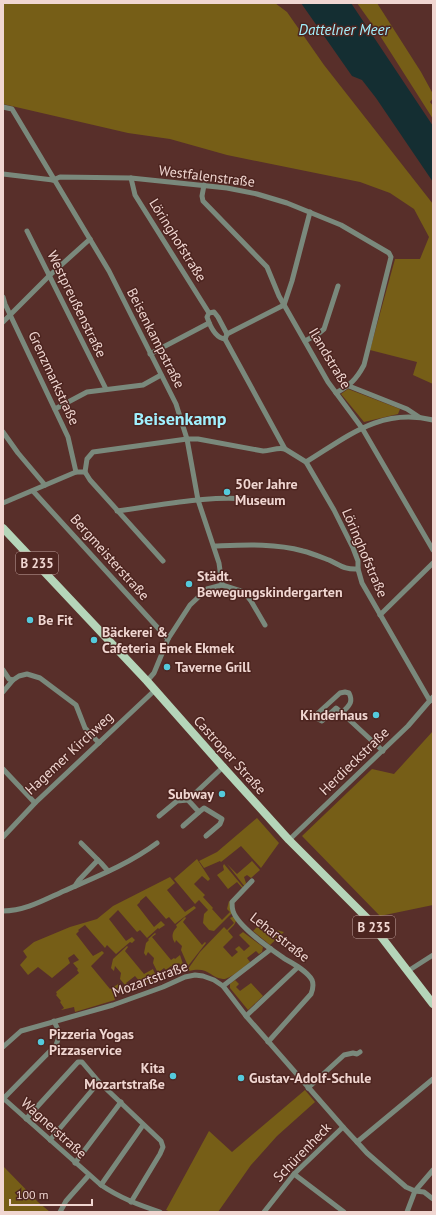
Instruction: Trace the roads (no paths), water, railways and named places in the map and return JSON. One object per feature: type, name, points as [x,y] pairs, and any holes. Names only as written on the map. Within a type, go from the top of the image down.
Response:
[{"type":"main road","name":"Castroper Straße","points":[[3,528],[147,681],[222,767],[289,840],[366,917],[433,1004]]},
{"type":"street","name":"Beisenkampstraße","points":[[3,107],[12,109],[53,180],[90,239],[109,272],[176,404],[187,439],[198,500],[219,563],[222,585]]},
{"type":"street","points":[[3,174],[53,180]]},
{"type":"street","name":"Westfalenstraße","points":[[53,180],[60,177],[131,178],[204,185],[257,194],[287,203],[341,225],[389,253],[391,257],[364,365],[357,378],[349,386]]},
{"type":"street","name":"Löringhofstraße","points":[[131,178],[135,195],[209,313],[214,312],[218,317],[226,337],[285,450],[306,462],[334,510],[358,561],[358,569],[362,583],[431,699]]},
{"type":"street","name":"Ilandstraße","points":[[204,185],[202,196],[203,201],[267,267],[274,286],[284,305],[328,382],[362,428],[433,550]]},
{"type":"street","points":[[226,337],[284,305],[292,281],[310,212]]},
{"type":"street","name":"Westpreußenstraße","points":[[27,231],[106,389]]},
{"type":"street","points":[[3,322],[11,316],[49,276],[90,239]]},
{"type":"street","points":[[305,340],[318,334],[324,329],[338,286]]},
{"type":"street","name":"Grenzmarkstraße","points":[[3,297],[4,304],[68,437],[76,472]]},
{"type":"street","points":[[150,354],[209,323],[207,317],[209,313]]},
{"type":"street","name":"Löringhofstraße","points":[[209,323],[220,338],[226,337]]},
{"type":"street","points":[[55,409],[87,392],[143,385],[161,375]]},
{"type":"street","points":[[336,393],[349,386],[407,409],[420,417]]},
{"type":"street","points":[[306,462],[362,428],[381,420],[400,416],[420,417],[433,420]]},
{"type":"street","points":[[3,432],[18,453],[45,485]]},
{"type":"street","points":[[163,561],[90,480],[85,472],[87,459],[93,452],[187,439],[198,439],[263,451],[270,451],[278,448],[285,450]]},
{"type":"street","points":[[3,503],[76,472],[85,472]]},
{"type":"street","name":"Bergmeisterstraße","points":[[33,491],[168,639]]},
{"type":"street","points":[[117,511],[198,500],[257,500]]},
{"type":"street","points":[[214,546],[268,545],[302,551],[329,560],[345,568],[358,569]]},
{"type":"street","points":[[380,615],[433,563]]},
{"type":"street","points":[[147,681],[154,673],[168,639],[190,605],[207,590],[222,585],[244,592],[265,625]]},
{"type":"street","points":[[3,670],[9,679],[12,680]]},
{"type":"street","points":[[3,692],[12,680],[19,676],[26,674],[40,678],[72,702],[78,709],[85,728],[99,743]]},
{"type":"street","name":"Hagemer Kirchweg","points":[[3,837],[35,803],[155,690]]},
{"type":"street","points":[[342,713],[351,704],[352,698],[349,693],[345,692],[340,692],[317,714],[318,719],[322,721],[336,708],[383,751]]},
{"type":"street","name":"Herdieckstraße","points":[[289,840],[383,751],[408,726],[431,699]]},
{"type":"street","points":[[159,816],[177,800],[188,800],[222,767]]},
{"type":"street","points":[[3,769],[35,803]]},
{"type":"street","points":[[188,800],[199,812]]},
{"type":"street","points":[[183,826],[204,808],[222,818],[220,824],[206,836]]},
{"type":"street","points":[[81,843],[108,871]]},
{"type":"street","points":[[3,911],[15,911],[26,908],[74,887],[141,854],[156,843]]},
{"type":"street","points":[[74,887],[98,860]]},
{"type":"street","name":"Leharstraße","points":[[252,882],[232,902],[232,910],[246,928],[271,949],[309,976],[314,988],[311,994],[268,1042]]},
{"type":"street","points":[[223,986],[271,949]]},
{"type":"street","points":[[408,971],[433,955]]},
{"type":"street","points":[[246,1016],[298,967]]},
{"type":"street","name":"Mozartstraße","points":[[3,1047],[22,1031],[113,1005],[163,987],[185,977],[195,975],[203,976],[214,980],[223,986],[268,1042],[343,1127]]},
{"type":"street","points":[[3,1098],[56,1045],[60,1034],[54,1022]]},
{"type":"street","points":[[308,1088],[344,1054],[357,1054],[360,1052]]},
{"type":"street","points":[[26,1119],[78,1062],[82,1062],[99,1082],[161,1141],[163,1147],[160,1154],[131,1202]]},
{"type":"street","points":[[356,1142],[433,1079]]},
{"type":"street","points":[[50,1140],[99,1082]]},
{"type":"street","name":"Wagnerstraße","points":[[3,1098],[101,1186],[131,1202],[160,1212]]},
{"type":"street","points":[[75,1163],[121,1102]]},
{"type":"street","points":[[101,1186],[143,1125]]},
{"type":"street","name":"Schürenheck","points":[[264,1212],[294,1174],[343,1127],[367,1153],[406,1187],[415,1191],[424,1192],[433,1199]]},
{"type":"street","points":[[407,1212],[415,1191],[433,1170]]},
{"type":"street","points":[[294,1174],[344,1212]]},
{"type":"street","name":"Wagnerstraße","points":[[60,1212],[66,1201],[89,1175]]},
{"type":"water","name":"Dattelner Meer","points":[[301,3],[351,3],[433,126],[433,182],[376,98],[362,80],[352,76]]},
{"type":"place","name":"50er Jahre Museum","points":[[227,492]]},
{"type":"place","name":"Städt. Bewegungskindergarten","points":[[189,584]]},
{"type":"place","name":"Be Fit","points":[[30,620]]},
{"type":"place","name":"Bäckerei & Cafeteria Emek Ekmek","points":[[94,640]]},
{"type":"place","name":"Taverne Grill","points":[[167,667]]},
{"type":"place","name":"Kinderhaus","points":[[376,715]]},
{"type":"place","name":"Subway","points":[[222,794]]},
{"type":"place","name":"Pizzeria Yogas Pizzaservice","points":[[41,1042]]},
{"type":"place","name":"Kita Mozartstraße","points":[[173,1076]]},
{"type":"place","name":"Gustav-Adolf-Schule","points":[[241,1078]]},
{"type":"district","name":"Beisenkamp","points":[[180,418]]}]
